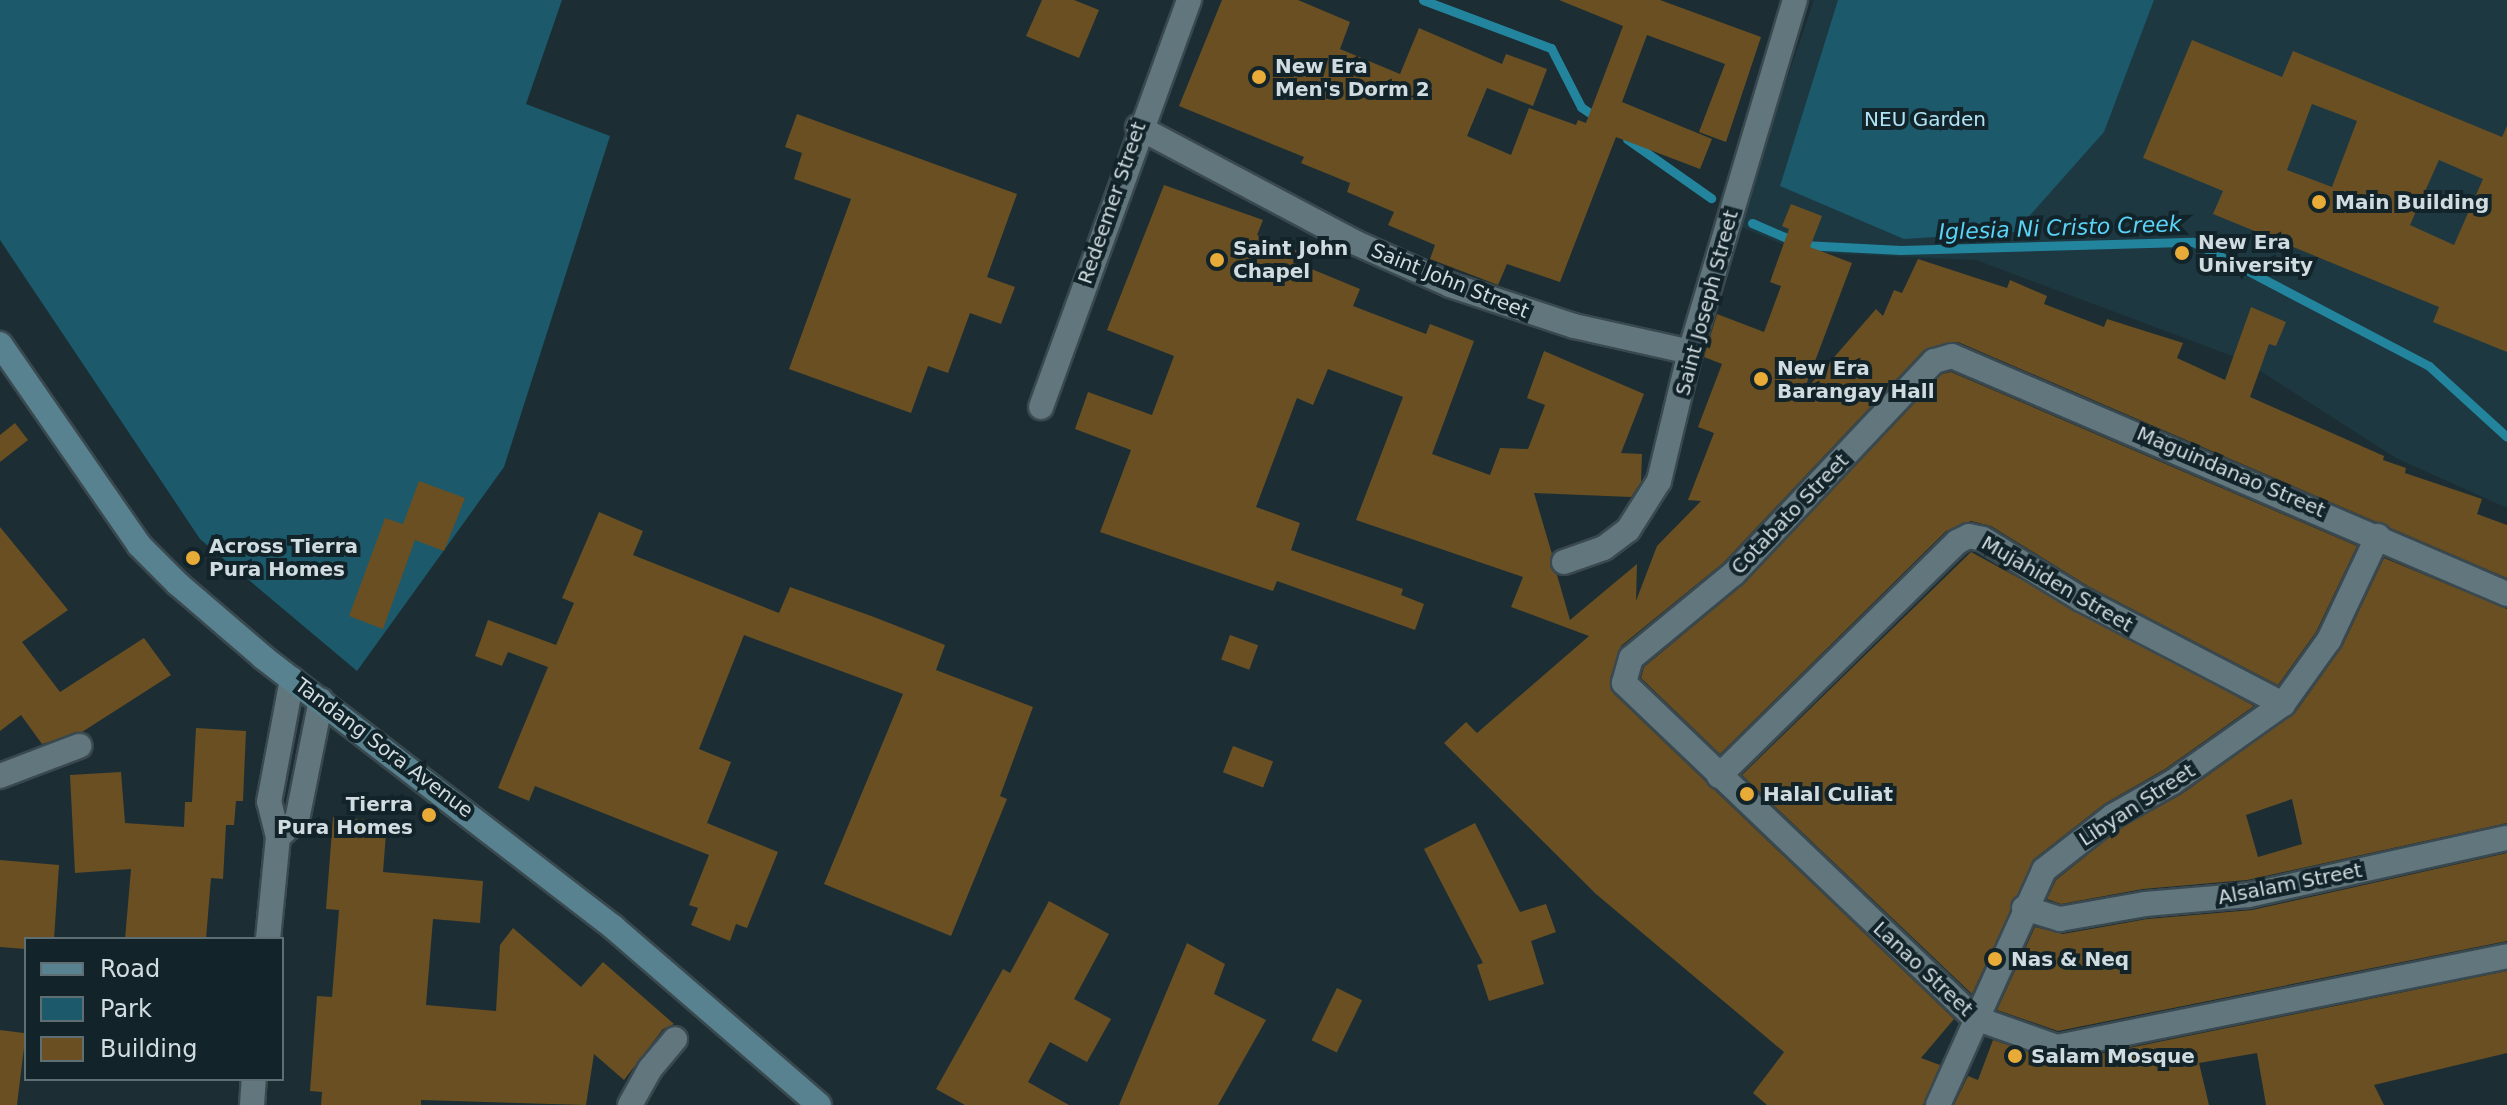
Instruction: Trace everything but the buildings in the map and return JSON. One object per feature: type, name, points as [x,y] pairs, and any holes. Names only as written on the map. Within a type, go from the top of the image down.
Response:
[{"type":"main road","name":"Tandang Sora Avenue","points":[[0,344],[139,545],[292,679],[613,927],[819,1105]]},
{"type":"street","name":"Redeemer Street","points":[[1041,407],[1138,127],[1189,0]]},
{"type":"street","name":"Saint Joseph Street","points":[[1564,562],[1604,548],[1628,530],[1649,502],[1666,462],[1690,352],[1795,0]]},
{"type":"street","name":"Saint John Street","points":[[1138,127],[1354,242],[1450,285],[1574,326],[1690,352]]},
{"type":"street","name":"Maguindanao Street","points":[[1952,356],[2378,536],[2507,594]]},
{"type":"street","name":"Cotabato Street","points":[[1624,671],[1631,658],[1771,536],[1934,361],[1952,356]]},
{"type":"street","name":"Mujahiden Street","points":[[1719,776],[1957,542],[1969,536],[1983,539],[2081,599],[2283,704]]},
{"type":"street","name":"Libyan Street","points":[[1938,1105],[2024,908],[2044,870],[2065,852],[2283,704],[2329,640],[2378,536]]},
{"type":"street","name":"Lanao Street","points":[[1624,671],[1624,683],[1632,695],[1975,1018],[2070,1048],[2507,956]]},
{"type":"street","points":[[268,937],[278,837],[269,802],[292,679]]},
{"type":"street","points":[[278,837],[297,820],[321,700]]},
{"type":"street","points":[[0,776],[79,746]]},
{"type":"street","name":"Alsalam Street","points":[[2024,908],[2060,919],[2145,904],[2249,895],[2507,838]]},
{"type":"street","points":[[630,1105],[650,1069],[675,1039]]},
{"type":"street","points":[[252,1105],[254,1081]]},
{"type":"shaded area","name":"New Era University","points":[[1814,0],[2507,0],[2507,508],[2396,458],[2243,360],[1976,260],[1801,252],[1737,225]]},
{"type":"green space","points":[[0,0],[562,0],[526,104],[610,136],[504,467],[357,671],[200,539],[0,240]]},
{"type":"green space","name":"NEU Garden","points":[[1838,0],[2154,0],[2104,132],[2015,232],[1904,239],[1780,186]]},
{"type":"waterway","name":"Iglesia Ni Cristo Creek","points":[[1423,0],[1551,48],[1581,107],[1599,119]]},
{"type":"waterway","name":"Iglesia Ni Cristo Creek","points":[[1627,139],[1711,198]]},
{"type":"waterway","name":"Iglesia Ni Cristo Creek","points":[[1752,223],[1803,245],[1901,250],[2193,242],[2429,366],[2507,437]]},
{"type":"place","name":"New Era Men's Dorm 2","points":[[1259,77]]},
{"type":"place","name":"Main Building","points":[[2319,202]]},
{"type":"place","name":"New Era University","points":[[2182,253]]},
{"type":"place","name":"Saint John Chapel","points":[[1217,260]]},
{"type":"place","name":"New Era Barangay Hall","points":[[1761,379]]},
{"type":"place","name":"Across Tierra Pura Homes","points":[[193,558]]},
{"type":"place","name":"Halal Culiat","points":[[1747,794]]},
{"type":"place","name":"Tierra Pura Homes","points":[[429,815]]},
{"type":"place","name":"Nas & Neq","points":[[1995,959]]},
{"type":"place","name":"Salam Mosque","points":[[2015,1056]]}]
